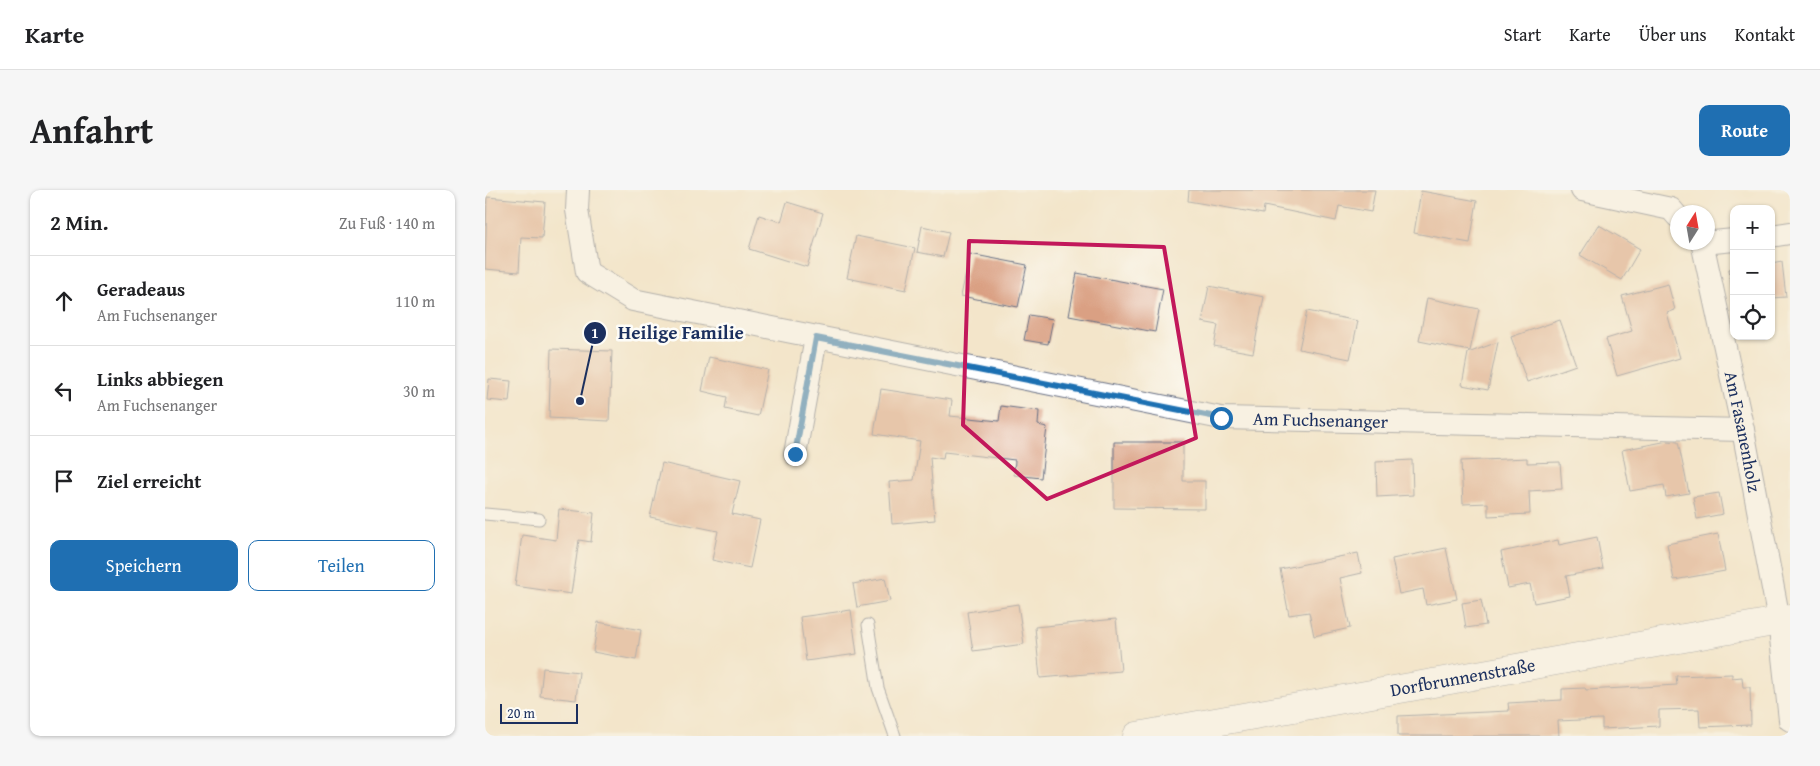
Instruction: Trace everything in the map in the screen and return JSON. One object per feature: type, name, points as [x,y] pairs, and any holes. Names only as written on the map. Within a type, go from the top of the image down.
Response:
[{"type":"street","name":"Am Fuchsenanger","points":[[578,190],[577,210],[587,272],[625,296],[633,300],[816,338],[1221,418],[1743,430]]},
{"type":"street","points":[[1582,190],[1675,205]]},
{"type":"street","points":[[1775,235],[1790,233]]},
{"type":"street","name":"Am Fasanenholz","points":[[1715,242],[1730,240]]},
{"type":"street","name":"Am Fasanenholz","points":[[1704,250],[1784,620],[1790,720]]},
{"type":"street","points":[[795,454],[816,338]]},
{"type":"street","name":"Dorfbrunnenstraße","points":[[1137,736],[1189,732],[1784,620]]},
{"type":"lane","points":[[485,514],[539,519]]},
{"type":"lane","points":[[868,625],[877,688],[895,736]]},
{"type":"highlighted area","points":[[969,241],[1164,247],[1196,438],[1047,499],[963,425]]},
{"type":"building","points":[[1189,190],[1375,190],[1371,212],[1339,206],[1336,221],[1264,206],[1263,214],[1188,201]]},
{"type":"building","points":[[1421,191],[1477,201],[1470,243],[1414,233]]},
{"type":"building","points":[[487,197],[545,202],[542,238],[521,237],[519,272],[485,269]]},
{"type":"building","points":[[787,202],[823,213],[807,267],[749,249],[759,215],[781,222]]},
{"type":"building","points":[[1599,225],[1640,249],[1622,280],[1580,255]]},
{"type":"building","points":[[922,226],[949,232],[943,257],[917,252]]},
{"type":"building","points":[[856,236],[915,248],[906,290],[847,278]]},
{"type":"building","points":[[970,254],[1027,265],[1018,307],[961,296]]},
{"type":"building","points":[[1782,262],[1786,297],[1775,298],[1775,263]]},
{"type":"building","points":[[1077,273],[1163,289],[1155,332],[1069,316]]},
{"type":"building","points":[[1668,284],[1675,310],[1667,313],[1680,358],[1617,376],[1606,339],[1632,331],[1622,296]]},
{"type":"building","points":[[1209,286],[1264,297],[1253,353],[1214,346],[1218,325],[1202,322]]},
{"type":"building","points":[[1427,298],[1479,309],[1470,351],[1419,341]]},
{"type":"building","points":[[1307,311],[1358,321],[1350,359],[1299,349]]},
{"type":"building","points":[[1029,315],[1053,319],[1048,344],[1024,340]]},
{"type":"building","points":[[1560,320],[1576,365],[1527,382],[1511,337]]},
{"type":"building","points":[[1498,342],[1488,390],[1462,385],[1468,353]]},
{"type":"building","points":[[551,349],[612,351],[609,421],[549,418]]},
{"type":"building","points":[[709,357],[768,370],[758,416],[725,409],[727,397],[702,391]]},
{"type":"building","points":[[489,379],[511,381],[509,402],[487,400]]},
{"type":"building","points":[[881,389],[952,400],[950,416],[999,421],[1001,406],[1039,411],[1038,425],[1047,427],[1041,478],[1014,475],[1015,460],[944,452],[943,459],[930,457],[935,520],[892,524],[889,482],[914,480],[920,441],[874,434]]},
{"type":"building","points":[[1668,441],[1678,442],[1689,493],[1666,497],[1664,485],[1630,491],[1622,450]]},
{"type":"building","points":[[1114,442],[1183,442],[1183,481],[1205,481],[1205,509],[1114,508]]},
{"type":"building","points":[[1527,458],[1527,463],[1560,462],[1562,489],[1529,491],[1530,514],[1488,516],[1488,503],[1463,504],[1461,461]]},
{"type":"building","points":[[1412,460],[1413,495],[1377,497],[1376,462]]},
{"type":"building","points":[[662,463],[740,481],[732,514],[760,520],[750,568],[712,560],[718,531],[650,517]]},
{"type":"building","points":[[1719,493],[1723,514],[1697,519],[1693,497]]},
{"type":"building","points":[[559,509],[594,513],[591,542],[579,540],[571,594],[515,586],[522,535],[556,540]]},
{"type":"building","points":[[1718,534],[1725,571],[1674,580],[1667,544]]},
{"type":"building","points":[[1597,537],[1603,569],[1566,576],[1570,596],[1534,603],[1530,584],[1508,588],[1501,552],[1558,540],[1559,545]]},
{"type":"building","points":[[1446,548],[1457,599],[1426,605],[1423,589],[1399,594],[1392,559]]},
{"type":"building","points":[[1358,553],[1362,573],[1340,578],[1350,628],[1314,636],[1309,612],[1289,615],[1280,569]]},
{"type":"building","points":[[885,578],[890,601],[857,607],[853,584]]},
{"type":"building","points":[[1481,600],[1486,625],[1466,628],[1462,603]]},
{"type":"building","points":[[1018,604],[1024,644],[973,651],[967,612]]},
{"type":"building","points":[[851,610],[857,654],[806,661],[800,617]]},
{"type":"building","points":[[1116,619],[1121,671],[1040,678],[1035,627]]},
{"type":"building","points":[[598,622],[641,630],[636,660],[593,652]]},
{"type":"building","points":[[543,668],[579,672],[576,700],[540,696]]},
{"type":"building","points":[[1732,674],[1732,678],[1742,677],[1743,687],[1750,687],[1751,725],[1700,727],[1699,709],[1659,710],[1659,726],[1602,729],[1602,719],[1558,721],[1559,736],[1398,736],[1398,716],[1509,711],[1508,703],[1562,700],[1562,689],[1585,688],[1586,690],[1677,685],[1676,676]]},
{"type":"place","name":"Heilige Familie","points":[[580,401]]},
{"type":"route","points":[[795,454],[816,338],[1221,418]]}]
